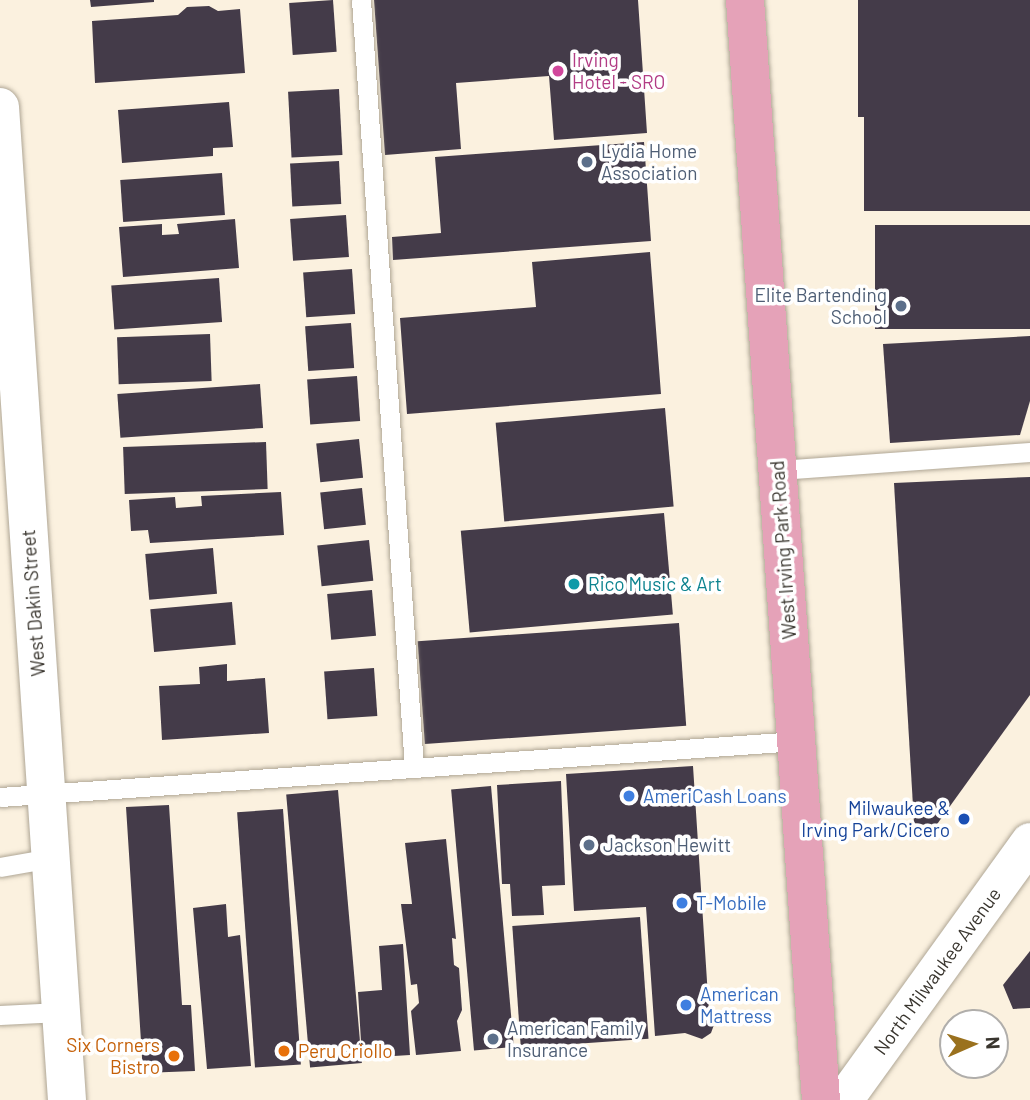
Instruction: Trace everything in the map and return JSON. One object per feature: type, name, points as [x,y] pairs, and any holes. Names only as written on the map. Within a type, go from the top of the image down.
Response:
[{"type":"main road","name":"West Irving Park Road","points":[[745,0],[821,1100]]},
{"type":"street","name":"West Dakin Street","points":[[0,107],[67,1100]]},
{"type":"street","name":"North Milwaukee Avenue","points":[[844,1100],[1030,842]]},
{"type":"lane","points":[[361,0],[414,768]]},
{"type":"lane","points":[[778,470],[1030,452]]},
{"type":"lane","points":[[0,797],[797,741]]},
{"type":"lane","points":[[0,867],[51,858]]},
{"type":"lane","points":[[0,1015],[60,1012]]},
{"type":"building","points":[[90,0],[154,0],[154,2],[91,7]]},
{"type":"building","points":[[333,0],[337,52],[293,55],[289,3]]},
{"type":"building","points":[[374,0],[638,0],[647,133],[554,140],[549,76],[456,83],[461,149],[385,155]]},
{"type":"building","points":[[858,0],[1030,0],[1030,117],[858,117]]},
{"type":"building","points":[[209,6],[218,11],[240,9],[245,73],[95,83],[92,21],[178,15],[187,7]]},
{"type":"building","points":[[339,89],[342,155],[292,158],[288,92]]},
{"type":"building","points":[[229,102],[233,147],[213,148],[213,156],[122,163],[118,110]]},
{"type":"building","points":[[864,116],[1030,116],[1030,211],[864,211]]},
{"type":"building","points":[[644,142],[651,241],[393,260],[392,237],[441,233],[435,157]]},
{"type":"building","points":[[339,161],[341,204],[292,207],[290,164]]},
{"type":"building","points":[[222,173],[225,215],[123,222],[120,180]]},
{"type":"building","points":[[346,215],[349,257],[293,261],[290,219]]},
{"type":"building","points":[[235,219],[239,268],[123,277],[119,227],[162,224],[162,235],[179,234],[177,224]]},
{"type":"building","points":[[875,225],[1030,225],[1030,329],[875,329]]},
{"type":"building","points":[[650,252],[661,394],[407,414],[400,318],[536,307],[532,262]]},
{"type":"building","points":[[352,269],[355,314],[306,317],[303,272]]},
{"type":"building","points":[[219,278],[222,322],[114,329],[111,286]]},
{"type":"building","points":[[351,323],[354,368],[308,371],[305,326]]},
{"type":"building","points":[[210,334],[212,381],[119,384],[117,337]]},
{"type":"building","points":[[1030,336],[1030,401],[1020,435],[890,443],[883,344]]},
{"type":"building","points":[[357,376],[360,421],[310,424],[307,379]]},
{"type":"building","points":[[260,384],[263,428],[120,438],[117,394]]},
{"type":"building","points":[[665,408],[674,507],[504,521],[496,423]]},
{"type":"building","points":[[359,439],[363,478],[320,482],[316,443]]},
{"type":"building","points":[[266,442],[268,489],[125,494],[123,447]]},
{"type":"building","points":[[1030,477],[1030,695],[935,827],[914,823],[894,483]]},
{"type":"building","points":[[362,488],[366,525],[324,529],[320,492]]},
{"type":"building","points":[[281,492],[284,535],[150,543],[148,530],[131,531],[129,500],[175,497],[176,508],[202,506],[201,496]]},
{"type":"building","points":[[664,513],[673,615],[470,632],[461,531]]},
{"type":"building","points":[[369,540],[373,581],[322,586],[317,545]]},
{"type":"building","points":[[213,548],[217,594],[149,600],[145,554]]},
{"type":"building","points":[[372,590],[376,636],[331,640],[327,594]]},
{"type":"building","points":[[232,602],[236,645],[154,652],[150,609]]},
{"type":"building","points":[[679,623],[686,726],[425,744],[418,641]]},
{"type":"building","points":[[227,664],[227,681],[265,678],[269,733],[162,740],[159,686],[200,684],[199,667]]},
{"type":"building","points":[[374,668],[377,716],[327,719],[324,671]]},
{"type":"building","points":[[693,766],[709,1012],[715,1022],[711,1033],[702,1039],[685,1033],[655,1036],[646,907],[574,911],[566,774]]},
{"type":"building","points":[[561,781],[565,885],[542,886],[544,915],[512,916],[510,884],[502,884],[497,785]]},
{"type":"building","points":[[491,786],[514,1047],[474,1050],[451,789]]},
{"type":"building","points":[[338,790],[362,1063],[310,1067],[286,795]]},
{"type":"building","points":[[169,805],[182,1005],[191,1005],[195,1071],[143,1073],[126,807]]},
{"type":"building","points":[[283,809],[301,1064],[255,1068],[237,812]]},
{"type":"building","points":[[446,839],[456,939],[452,938],[454,965],[459,968],[462,1010],[457,1021],[461,1051],[416,1055],[411,1011],[419,1003],[417,984],[411,985],[401,904],[412,904],[405,843]]},
{"type":"building","points":[[226,904],[228,937],[240,935],[251,1066],[207,1069],[193,908]]},
{"type":"building","points":[[640,917],[649,1039],[521,1048],[512,926]]},
{"type":"building","points":[[403,944],[410,1055],[362,1058],[358,992],[382,990],[379,946]]},
{"type":"building","points":[[1030,951],[1030,1008],[1013,1009],[1003,985]]},
{"type":"place","name":"Irving Hotel - SRO","points":[[558,71]]},
{"type":"place","name":"Lydia Home Association","points":[[587,162]]},
{"type":"place","name":"Elite Bartending School","points":[[901,306]]},
{"type":"place","name":"Rico Music & Art","points":[[574,584]]},
{"type":"place","name":"AmeriCash Loans","points":[[629,796]]},
{"type":"place","name":"Milwaukee & Irving Park/Cicero","points":[[964,819]]},
{"type":"place","name":"Jackson Hewitt","points":[[589,845]]},
{"type":"place","name":"T-Mobile","points":[[682,903]]},
{"type":"place","name":"American Mattress","points":[[686,1005]]},
{"type":"place","name":"American Family Insurance","points":[[493,1039]]},
{"type":"place","name":"Peru Criollo","points":[[284,1051]]},
{"type":"place","name":"Six Corners Bistro","points":[[174,1056]]}]
